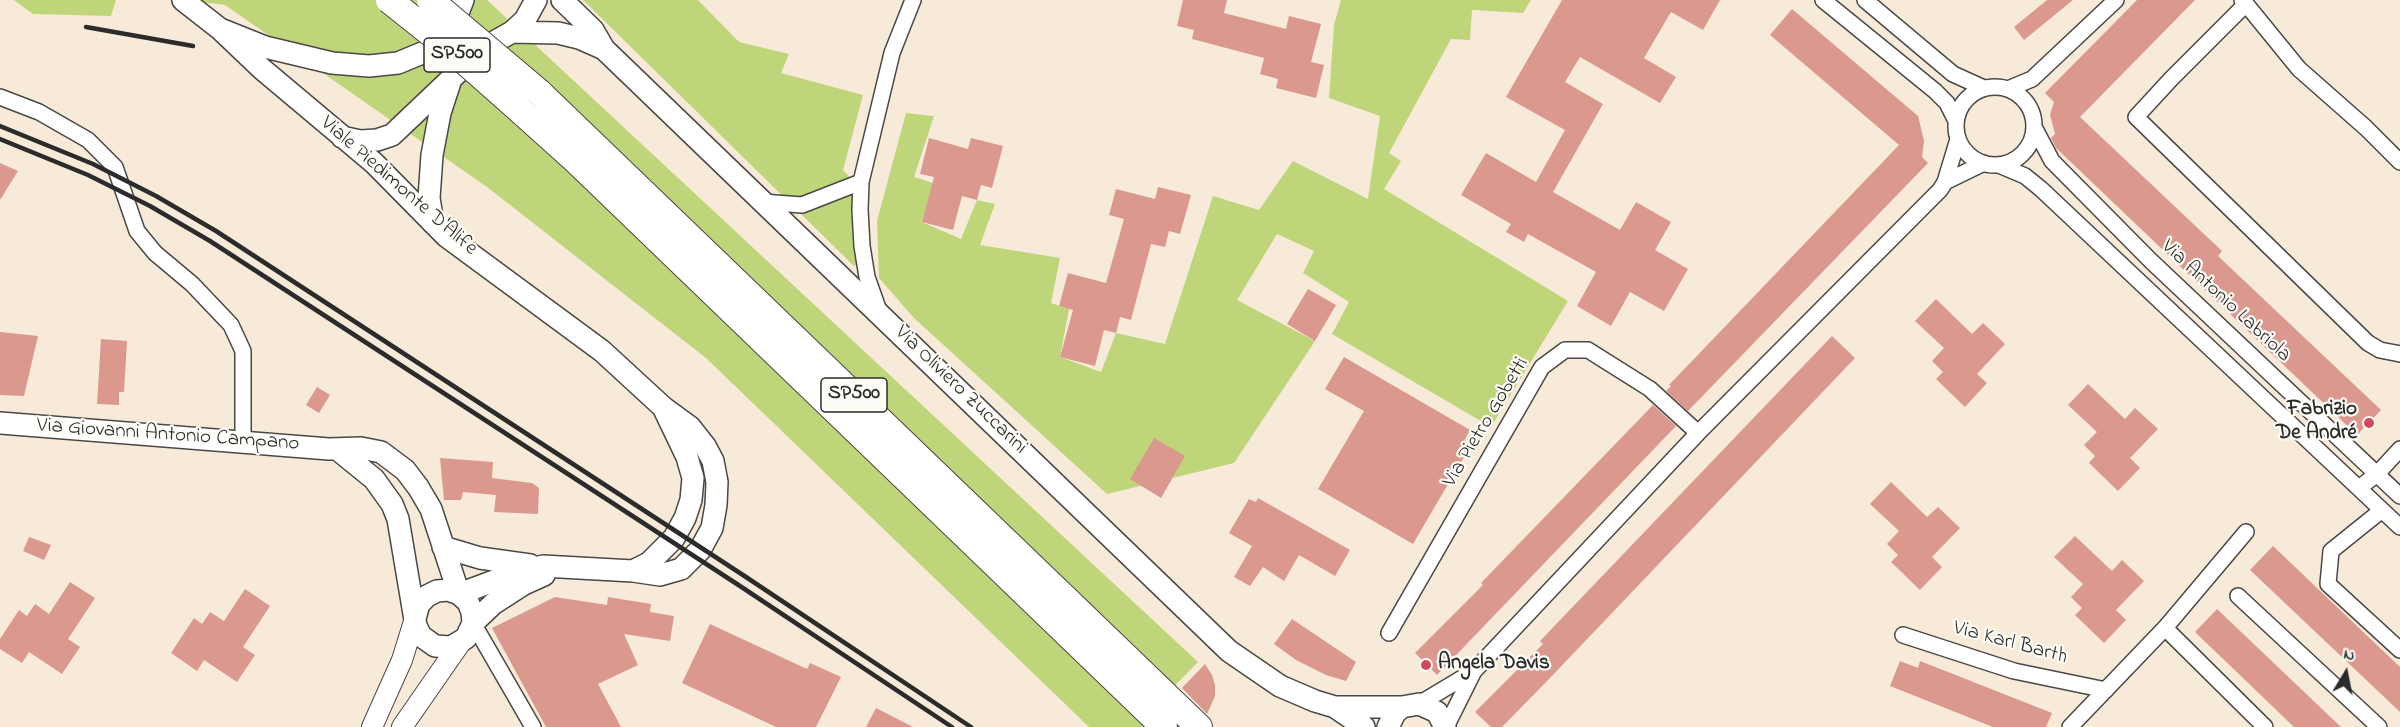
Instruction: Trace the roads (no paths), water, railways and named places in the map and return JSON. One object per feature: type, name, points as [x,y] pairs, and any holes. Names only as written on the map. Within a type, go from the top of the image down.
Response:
[{"type":"highway","name":"SP500","points":[[389,0],[453,51],[572,157],[1161,713],[1199,727]]},
{"type":"highway","name":"SP500","points":[[430,0],[540,93],[1161,713]]},
{"type":"main road","points":[[183,0],[220,29],[265,47],[313,59],[369,66],[398,63],[426,51],[446,30],[458,13],[463,0]]},
{"type":"main road","points":[[342,137],[360,141],[377,140],[392,135],[496,40],[513,32],[525,20],[536,0]]},
{"type":"main road","name":"Via Oliviero Zuccarini","points":[[562,0],[593,30],[604,49],[1227,649],[1280,686],[1335,707],[1364,727]]},
{"type":"main road","name":"Viale Piedimonte D'Alife","points":[[220,29],[262,69],[374,163],[446,236],[602,351],[664,408],[690,427],[713,461],[717,482],[717,505],[712,528],[700,550],[690,562],[672,573],[660,575],[633,570],[552,567],[510,575],[459,594]]},
{"type":"main road","name":"Via Oliviero Zuccarini","points":[[513,32],[558,33],[579,38],[604,49]]},
{"type":"main road","points":[[433,223],[429,198],[432,155],[440,113],[452,78]]},
{"type":"main road","name":"Viale Piedimonte D'Alife","points":[[633,570],[655,558],[674,538],[685,518],[691,500],[693,478],[690,467],[664,408]]},
{"type":"main road","name":"Via Giovanni Antonio Campano","points":[[0,423],[337,449],[361,448],[381,452],[405,470],[431,510],[459,594]]},
{"type":"main road","points":[[337,449],[374,479],[392,504],[398,519],[418,631],[429,643],[446,647],[462,642],[473,623],[468,602],[459,594],[443,590],[423,599],[416,615]]},
{"type":"main road","points":[[443,547],[480,558],[552,567]]},
{"type":"main road","name":"Viale Piedimonte D'Alife","points":[[473,623],[481,613],[509,593],[552,567]]},
{"type":"main road","points":[[1388,727],[1395,713],[1411,706],[1428,706],[1437,712],[1445,727]]},
{"type":"main road","name":"Via Oliviero Zuccarini","points":[[1335,707],[1411,706]]},
{"type":"street","points":[[880,314],[867,278],[862,246],[861,182],[892,53],[913,0]]},
{"type":"street","points":[[1823,0],[1935,91],[1947,103],[1956,121]]},
{"type":"street","points":[[1865,0],[1953,74],[1984,88]]},
{"type":"street","points":[[2008,89],[2032,79],[2116,0]]},
{"type":"street","points":[[2400,162],[2300,69],[2244,2],[2136,117],[2368,343],[2380,350],[2400,354]]},
{"type":"street","points":[[1945,182],[1991,164],[2018,158],[2028,148],[2034,127],[2029,107],[2032,79]]},
{"type":"street","points":[[1991,164],[1974,159],[1964,150],[1958,139],[1956,121],[1959,108],[1967,98],[1984,88],[1992,87],[2008,89],[2020,96],[2029,107]]},
{"type":"street","points":[[0,97],[39,112],[88,140],[115,167],[137,231],[155,253],[192,284],[231,325],[243,351],[243,442]]},
{"type":"street","name":"Via Antonio Labriola","points":[[2034,127],[2052,161],[2151,261],[2400,496]]},
{"type":"street","points":[[1445,727],[1474,671],[1698,433],[1940,190],[1945,182],[1958,139]]},
{"type":"street","name":"Via Antonio Labriola","points":[[1991,164],[2025,176],[2041,189],[2400,527]]},
{"type":"street","points":[[762,202],[802,205],[861,182]]},
{"type":"street","name":"Via Pietro Gobetti","points":[[1389,633],[1542,367],[1565,350],[1588,350],[1650,389],[1698,433]]},
{"type":"street","points":[[2358,488],[2377,474],[2400,449]]},
{"type":"street","points":[[2382,510],[2331,550],[2328,585],[2400,650]]},
{"type":"street","points":[[2070,727],[2164,628],[2246,532]]},
{"type":"street","points":[[2238,596],[2379,727]]},
{"type":"street","points":[[372,727],[402,660],[416,615]]},
{"type":"street","points":[[473,623],[533,727]]},
{"type":"street","points":[[2164,628],[2265,727]]},
{"type":"street","name":"Via Karl Barth","points":[[1903,636],[2014,671],[2106,690]]},
{"type":"street","points":[[402,727],[462,642]]},
{"type":"street","points":[[1411,706],[1474,671]]},
{"type":"railway","points":[[86,27],[193,46]]},
{"type":"railway","points":[[0,126],[93,164],[156,196],[216,231],[746,577],[971,727]]},
{"type":"railway","points":[[0,139],[88,175],[150,206],[210,241],[952,727]]},
{"type":"place","name":"Fabrizio De André","points":[[2369,423]]},
{"type":"place","name":"Angela Davis","points":[[1426,665]]}]
